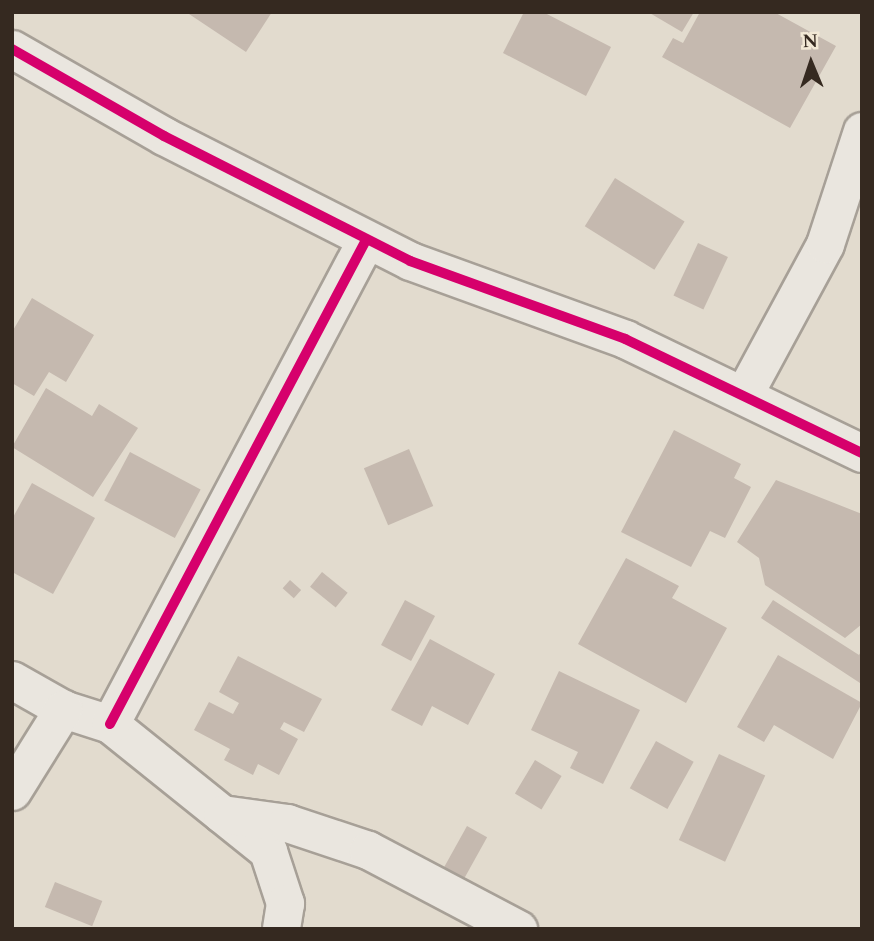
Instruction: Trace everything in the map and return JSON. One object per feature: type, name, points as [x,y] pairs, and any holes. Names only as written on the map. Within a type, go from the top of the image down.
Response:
[{"type":"street","points":[[12,48],[164,136],[366,240],[612,334],[744,394],[862,453]]},
{"type":"street","points":[[744,394],[825,244],[862,131]]},
{"type":"street","points":[[110,724],[366,240]]},
{"type":"street","points":[[12,680],[63,709],[110,724],[218,814],[268,851],[285,903],[281,929]]},
{"type":"street","points":[[12,791],[63,709]]},
{"type":"street","points":[[218,814],[286,823],[368,850],[518,929]]},
{"type":"building","points":[[186,12],[272,12],[246,52]]},
{"type":"building","points":[[524,12],[543,12],[611,47],[586,96],[503,53]]},
{"type":"building","points":[[648,12],[694,12],[682,32]]},
{"type":"building","points":[[700,12],[774,12],[836,46],[790,128],[662,57],[673,38],[683,43]]},
{"type":"building","points":[[615,178],[685,221],[654,270],[585,226]]},
{"type":"building","points":[[698,243],[728,257],[703,310],[673,296]]},
{"type":"building","points":[[32,298],[94,335],[66,382],[49,372],[34,396],[12,383],[12,332]]},
{"type":"building","points":[[46,388],[92,416],[99,404],[138,428],[93,497],[12,447]]},
{"type":"building","points":[[674,430],[741,464],[734,478],[751,487],[725,538],[710,531],[691,567],[621,532]]},
{"type":"building","points":[[409,449],[433,506],[388,525],[364,468]]},
{"type":"building","points":[[130,452],[201,490],[175,538],[104,501]]},
{"type":"building","points":[[776,480],[862,514],[862,624],[845,638],[765,585],[759,558],[737,542]]},
{"type":"building","points":[[32,483],[95,518],[53,594],[12,572],[12,519]]},
{"type":"building","points":[[626,558],[679,586],[672,598],[727,628],[686,703],[578,644]]},
{"type":"building","points":[[322,572],[348,593],[336,608],[310,587]]},
{"type":"building","points":[[290,580],[301,590],[294,598],[283,588]]},
{"type":"building","points":[[405,600],[435,616],[411,661],[381,645]]},
{"type":"building","points":[[773,600],[859,655],[862,650],[860,683],[761,618]]},
{"type":"building","points":[[430,639],[495,674],[468,725],[432,706],[422,726],[391,710]]},
{"type":"building","points":[[778,655],[862,703],[833,759],[774,725],[764,742],[737,727]]},
{"type":"building","points":[[238,656],[322,699],[304,732],[284,722],[280,729],[298,739],[279,775],[258,764],[253,775],[224,760],[230,749],[194,730],[209,702],[233,714],[239,703],[219,692]]},
{"type":"building","points":[[559,671],[640,710],[603,784],[570,768],[578,752],[531,730]]},
{"type":"building","points":[[656,741],[694,762],[667,809],[630,788]]},
{"type":"building","points":[[719,754],[765,776],[725,862],[679,840]]},
{"type":"building","points":[[535,760],[562,776],[541,809],[515,793]]},
{"type":"building","points":[[467,826],[487,837],[460,885],[440,874]]},
{"type":"building","points":[[55,882],[102,901],[92,926],[45,907]]},
{"type":"cycle path","points":[[12,49],[164,136],[410,261],[625,339],[862,453]]},
{"type":"cycle path","points":[[110,724],[366,240]]}]
